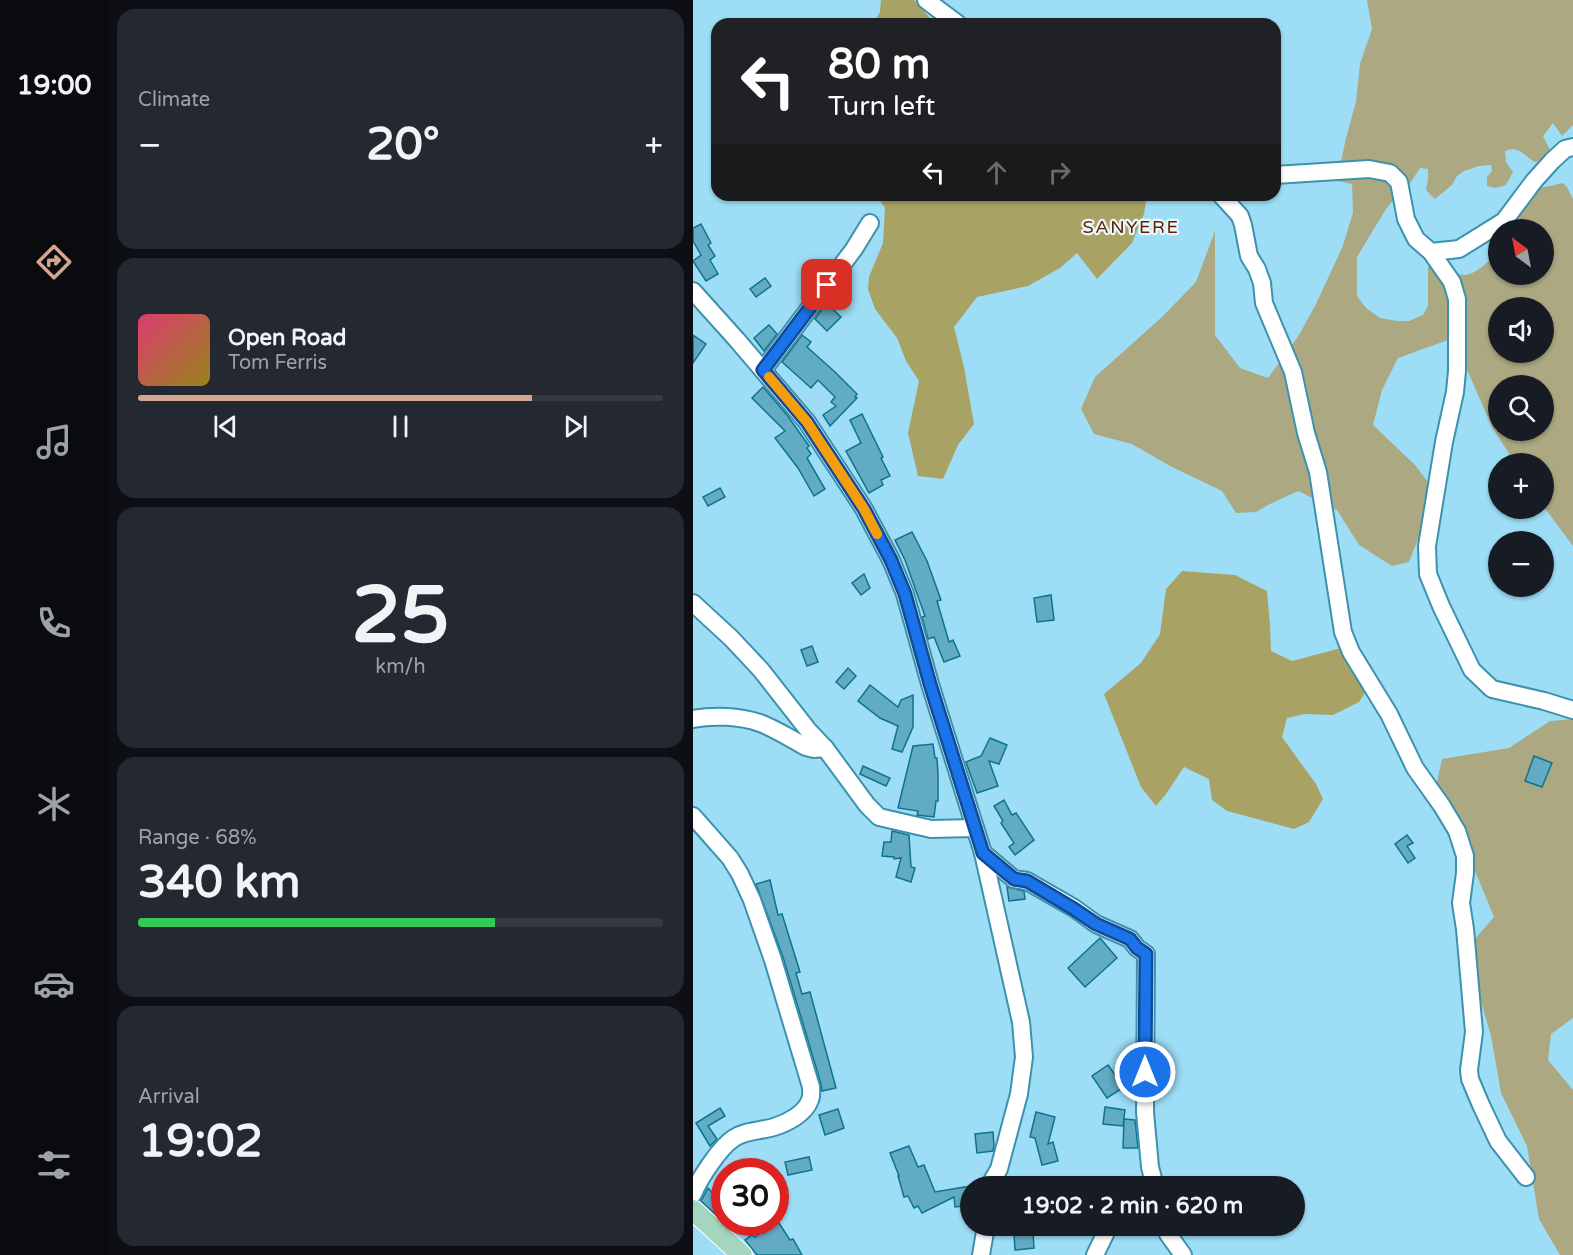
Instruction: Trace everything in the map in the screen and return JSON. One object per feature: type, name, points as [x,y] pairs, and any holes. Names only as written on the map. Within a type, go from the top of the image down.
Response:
[{"type":"main road","points":[[693,1210],[742,1255]]},
{"type":"street","points":[[926,0],[950,18]]},
{"type":"street","points":[[1431,252],[1459,249],[1504,221],[1552,161],[1565,149],[1573,147]]},
{"type":"street","points":[[1281,176],[1369,169],[1390,173],[1399,182],[1406,219],[1416,239],[1431,252],[1452,282],[1457,299],[1455,392],[1427,546],[1428,574],[1472,670],[1492,689],[1573,710]]},
{"type":"street","points":[[1226,201],[1240,216],[1249,256],[1262,283],[1264,303],[1293,372],[1306,433],[1318,472],[1343,632],[1351,652],[1389,714],[1415,768],[1457,831],[1465,856],[1461,903],[1473,1013],[1470,1079],[1498,1141],[1526,1177]]},
{"type":"street","points":[[763,370],[854,249],[870,223]]},
{"type":"street","points":[[693,291],[807,422],[864,509],[891,560],[905,594],[930,684],[983,853],[1021,1022],[1024,1058],[1017,1104],[997,1176]]},
{"type":"street","points":[[693,603],[761,670],[825,748],[867,805],[879,817],[931,829],[975,828]]},
{"type":"street","points":[[693,719],[732,717],[759,723],[806,747],[825,748]]},
{"type":"street","points":[[693,816],[730,858],[752,900],[776,970],[811,1087],[811,1098],[805,1110],[793,1119],[774,1127],[735,1137],[723,1148],[698,1183],[693,1194]]},
{"type":"street","points":[[983,853],[1014,879],[1027,881],[1096,924],[1130,939],[1146,954],[1145,1112],[1152,1176]]},
{"type":"street","points":[[981,1255],[985,1236]]},
{"type":"street","points":[[1095,1255],[1104,1236]]},
{"type":"street","points":[[1169,1236],[1182,1255]]},
{"type":"shaded area","points":[[881,0],[914,0],[930,18],[876,18],[880,12]]},
{"type":"shaded area","points":[[1367,0],[1573,0],[1573,125],[1562,136],[1553,123],[1543,136],[1550,150],[1544,159],[1535,162],[1518,150],[1505,151],[1506,162],[1513,172],[1506,185],[1495,188],[1487,186],[1487,177],[1492,171],[1491,165],[1479,166],[1457,176],[1452,185],[1435,199],[1426,190],[1428,169],[1420,168],[1409,185],[1386,209],[1357,257],[1357,296],[1366,308],[1380,318],[1409,321],[1423,315],[1428,306],[1428,267],[1445,263],[1451,274],[1466,275],[1488,261],[1488,285],[1554,285],[1554,219],[1513,219],[1531,188],[1563,183],[1567,187],[1573,199],[1573,546],[1553,519],[1554,453],[1509,453],[1501,441],[1554,441],[1554,375],[1488,375],[1488,418],[1451,339],[1398,358],[1382,390],[1373,425],[1415,465],[1434,490],[1409,562],[1392,566],[1359,545],[1337,510],[1298,491],[1256,512],[1236,513],[1222,491],[1170,466],[1132,444],[1094,434],[1081,409],[1095,377],[1162,317],[1196,282],[1215,231],[1215,335],[1240,368],[1268,378],[1299,335],[1316,304],[1342,248],[1353,213],[1352,184],[1337,181],[1356,102],[1360,64],[1372,29]]},
{"type":"shaded area","points":[[880,201],[1146,201],[1144,214],[1132,243],[1097,279],[1077,253],[1060,268],[1028,286],[977,297],[954,327],[974,424],[958,445],[943,479],[918,476],[908,433],[919,381],[906,361],[897,338],[875,309],[868,289],[869,277],[883,243],[885,208]]},
{"type":"shaded area","points":[[1182,571],[1235,575],[1267,591],[1271,651],[1292,661],[1341,648],[1372,682],[1359,702],[1333,715],[1305,714],[1287,718],[1282,737],[1316,784],[1323,799],[1309,822],[1294,829],[1227,811],[1212,800],[1209,779],[1184,767],[1156,806],[1141,787],[1104,694],[1141,663],[1160,634],[1166,589]]},
{"type":"shaded area","points":[[1573,719],[1573,1018],[1551,1034],[1548,1060],[1573,1090],[1573,1255],[1560,1255],[1539,1219],[1527,1146],[1501,1093],[1491,1036],[1466,949],[1494,917],[1457,827],[1435,791],[1442,759],[1509,748],[1550,721]]},
{"type":"building","points":[[701,224],[711,243],[708,245],[715,256],[710,260],[718,274],[706,281],[693,261],[701,255],[693,241],[693,228]]},
{"type":"building","points":[[765,278],[771,286],[756,297],[750,289]]},
{"type":"building","points":[[826,303],[841,317],[827,331],[815,319]]},
{"type":"building","points":[[769,325],[777,334],[764,351],[754,338]]},
{"type":"building","points":[[693,335],[706,344],[693,363]]},
{"type":"building","points":[[802,335],[811,342],[807,347],[857,394],[855,397],[857,398],[830,426],[823,415],[836,406],[831,402],[835,397],[818,380],[811,388],[782,362]]},
{"type":"building","points":[[763,387],[809,446],[807,448],[811,454],[807,458],[825,489],[814,496],[798,468],[775,438],[785,431],[752,398]]},
{"type":"building","points":[[862,414],[890,476],[881,480],[883,485],[869,493],[846,451],[861,443],[850,420]]},
{"type":"building","points":[[720,488],[725,497],[708,506],[703,497]]},
{"type":"building","points":[[912,532],[927,561],[941,600],[937,601],[949,642],[953,640],[960,656],[944,662],[934,637],[928,639],[922,617],[925,616],[905,560],[895,540]]},
{"type":"building","points":[[864,574],[870,588],[861,595],[852,583]]},
{"type":"building","points":[[1051,595],[1054,620],[1037,622],[1034,598]]},
{"type":"building","points":[[812,646],[818,662],[807,666],[801,650]]},
{"type":"building","points":[[848,668],[856,676],[844,689],[836,682]]},
{"type":"building","points":[[870,685],[898,707],[901,700],[913,695],[913,727],[902,752],[892,749],[898,726],[880,718],[858,701]]},
{"type":"building","points":[[990,738],[1007,745],[999,764],[989,761],[998,786],[977,793],[966,762],[981,756]]},
{"type":"building","points":[[933,744],[938,774],[938,801],[936,801],[934,817],[917,815],[918,811],[898,808],[913,746]]},
{"type":"building","points":[[1534,756],[1552,763],[1542,787],[1525,781]]},
{"type":"building","points":[[863,766],[890,778],[886,786],[860,774]]},
{"type":"building","points":[[1004,800],[1012,815],[1016,813],[1034,840],[1015,855],[1009,847],[1014,843],[1001,823],[1003,821],[994,806]]},
{"type":"building","points":[[892,831],[909,835],[911,867],[915,868],[911,882],[896,877],[901,858],[882,856],[884,842],[891,842]]},
{"type":"building","points":[[1407,835],[1413,843],[1407,846],[1415,858],[1408,863],[1395,844]]},
{"type":"building","points":[[770,880],[778,915],[782,914],[800,972],[796,973],[802,994],[810,992],[836,1088],[822,1091],[783,957],[756,884]]},
{"type":"building","points":[[1007,887],[1024,891],[1025,899],[1009,901]]},
{"type":"building","points":[[1100,938],[1117,958],[1085,987],[1068,968]]},
{"type":"building","points":[[1108,1065],[1124,1087],[1107,1098],[1092,1076]]},
{"type":"building","points":[[1105,1107],[1125,1110],[1123,1126],[1103,1124]]},
{"type":"building","points":[[720,1108],[725,1116],[708,1126],[717,1139],[710,1146],[696,1123]]},
{"type":"building","points":[[838,1109],[844,1128],[825,1135],[819,1115]]},
{"type":"building","points":[[1036,1112],[1055,1117],[1048,1144],[1053,1142],[1058,1161],[1042,1165],[1035,1138],[1030,1137]]},
{"type":"building","points":[[1124,1119],[1135,1120],[1138,1148],[1123,1148]]},
{"type":"building","points":[[993,1132],[993,1151],[977,1153],[975,1134]]},
{"type":"building","points":[[909,1146],[918,1167],[924,1165],[935,1192],[960,1188],[960,1206],[955,1207],[954,1197],[922,1213],[918,1206],[914,1208],[908,1196],[904,1197],[890,1153]]},
{"type":"building","points":[[809,1157],[812,1170],[789,1175],[789,1161]]},
{"type":"building","points":[[708,1188],[711,1191],[711,1210],[701,1201]]},
{"type":"building","points":[[751,1236],[787,1236],[790,1240],[793,1239],[802,1255],[757,1255],[745,1240]]},
{"type":"building","points":[[1014,1236],[1033,1236],[1034,1248],[1015,1250]]},
{"type":"slow traffic","points":[[769,377],[807,422],[864,509],[877,534]]},
{"type":"district","name":"SANYERE","points":[[1131,227]]},
{"type":"route","points":[[827,285],[763,370],[807,422],[864,509],[891,560],[905,594],[930,684],[983,853],[1014,879],[1027,881],[1096,924],[1130,939],[1146,954],[1145,1072]]}]
